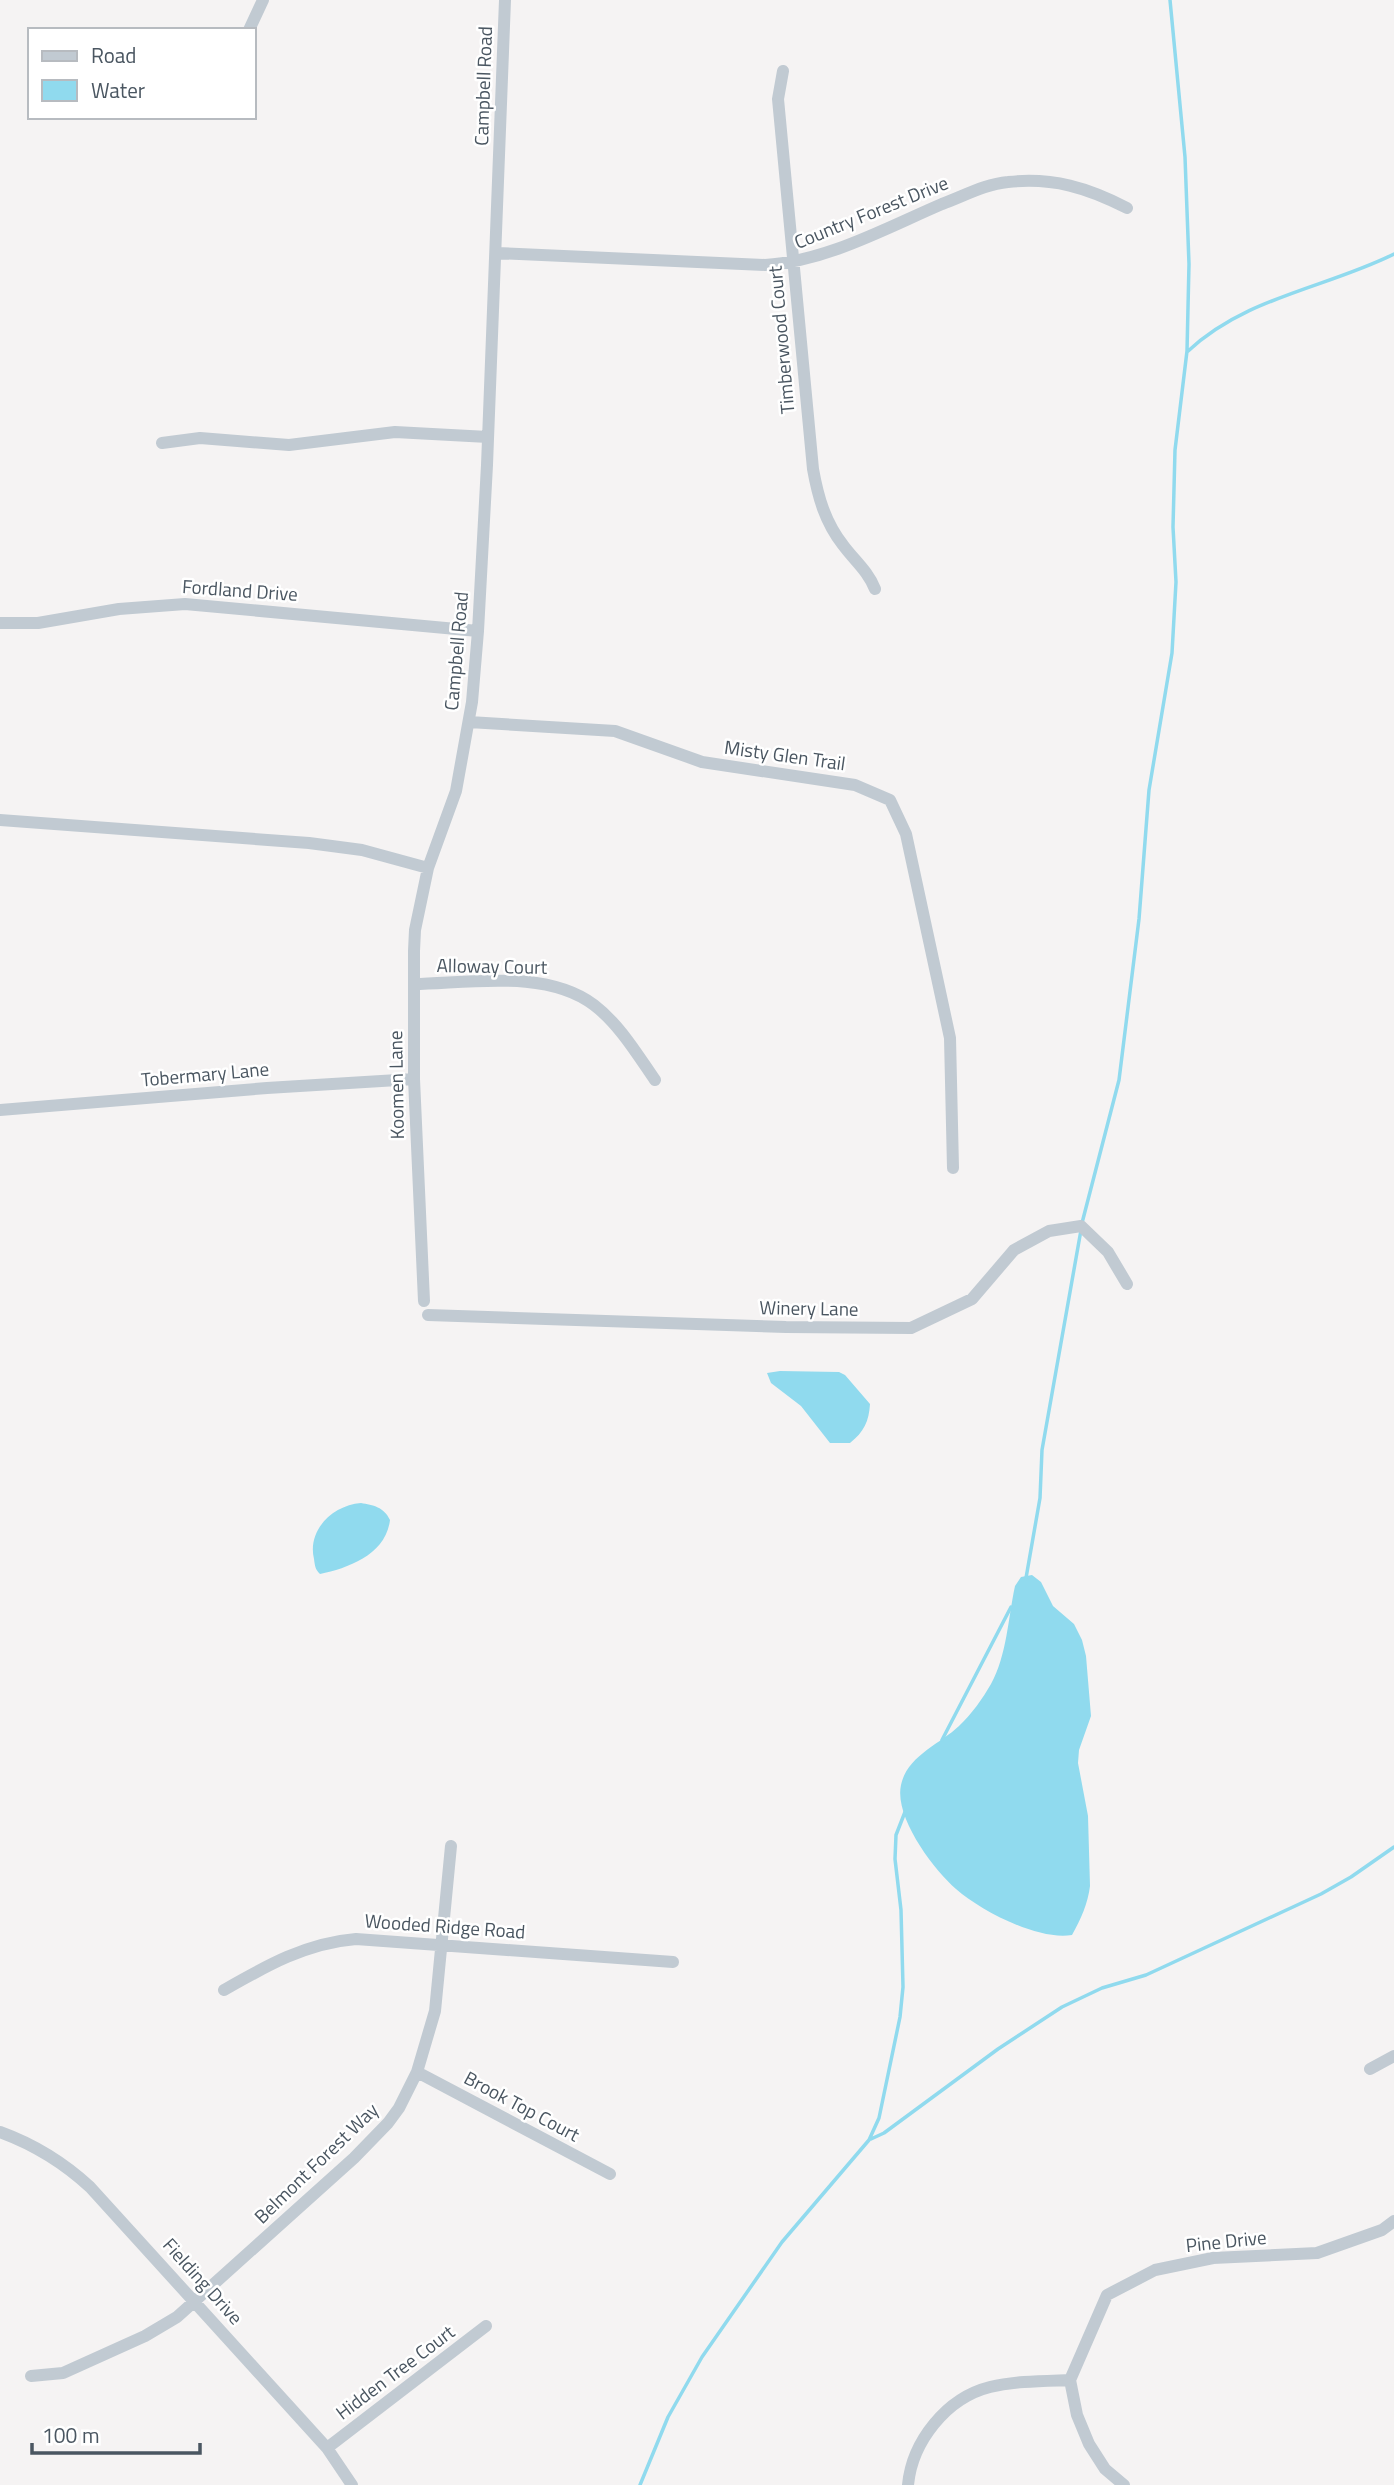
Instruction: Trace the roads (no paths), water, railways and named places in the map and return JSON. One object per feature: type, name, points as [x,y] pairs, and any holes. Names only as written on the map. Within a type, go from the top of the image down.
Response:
[{"type":"street","points":[[250,28],[264,0]]},
{"type":"street","name":"Campbell Road","points":[[428,868],[456,791],[469,722],[478,631],[505,0]]},
{"type":"street","name":"Timberwood Court","points":[[783,71],[778,99],[809,438],[816,488],[831,528],[843,546],[866,570],[875,589]]},
{"type":"street","name":"Country Forest Drive","points":[[496,253],[765,265],[793,263],[828,252],[976,190],[1008,182],[1060,183],[1080,187],[1127,208]]},
{"type":"street","points":[[162,443],[200,438],[289,445],[395,432],[488,437]]},
{"type":"street","name":"Fordland Drive","points":[[0,623],[38,623],[166,604],[208,605],[478,631]]},
{"type":"street","name":"Misty Glen Trail","points":[[469,722],[615,731],[702,762],[855,785],[890,800],[906,834],[950,1038],[953,1168]]},
{"type":"street","points":[[0,820],[309,843],[362,850],[428,868]]},
{"type":"street","name":"Koomen Lane","points":[[424,1301],[414,1079],[414,984],[415,930],[428,868]]},
{"type":"street","name":"Alloway Court","points":[[414,984],[521,982],[564,988],[593,1004],[607,1017],[655,1080]]},
{"type":"street","name":"Tobermary Lane","points":[[0,1110],[414,1079]]},
{"type":"street","name":"Winery Lane","points":[[428,1315],[772,1327],[911,1328],[972,1299],[1014,1250],[1049,1231],[1081,1226],[1108,1252],[1127,1284]]},
{"type":"street","name":"Belmont Forest Way","points":[[30,2376],[63,2372],[160,2328],[195,2303],[377,2135],[398,2108],[416,2072],[435,2011],[451,1846]]},
{"type":"street","name":"Wooded Ridge Road","points":[[224,1990],[286,1956],[324,1943],[356,1938],[673,1962]]},
{"type":"street","points":[[1370,2068],[1394,2056]]},
{"type":"street","name":"Brook Top Court","points":[[416,2072],[610,2174]]},
{"type":"street","name":"Fielding Drive","points":[[0,2132],[36,2148],[74,2173],[133,2232],[327,2448],[352,2485]]},
{"type":"street","name":"Pine Drive","points":[[1070,2380],[1107,2295],[1155,2270],[1213,2258],[1317,2253],[1382,2230],[1394,2221]]},
{"type":"street","name":"Hidden Tree Court","points":[[327,2448],[486,2326]]},
{"type":"street","points":[[908,2485],[909,2472],[929,2430],[942,2414],[962,2399],[987,2388],[1019,2382],[1070,2380],[1077,2415],[1088,2444],[1105,2469],[1124,2485]]},
{"type":"water","points":[[839,1372],[845,1375],[870,1404],[867,1421],[859,1435],[850,1443],[830,1443],[801,1406],[771,1383],[767,1373]]},
{"type":"water","points":[[361,1503],[381,1509],[388,1516],[390,1520],[387,1532],[374,1550],[364,1558],[343,1568],[320,1574],[313,1548],[318,1529],[332,1514]]},
{"type":"water","points":[[1032,1575],[1041,1582],[1053,1606],[1074,1624],[1086,1656],[1091,1716],[1079,1750],[1078,1763],[1088,1816],[1090,1886],[1084,1911],[1072,1935],[1059,1936],[1027,1929],[995,1915],[967,1898],[937,1869],[917,1842],[903,1812],[900,1798],[904,1775],[910,1766],[963,1722],[991,1684],[1004,1649],[1015,1586],[1021,1577]]},
{"type":"waterway","points":[[1082,1223],[1119,1080],[1139,919],[1149,790],[1172,653],[1176,582],[1173,527],[1175,450],[1187,351],[1189,264],[1185,157],[1170,0]]},
{"type":"waterway","points":[[1187,352],[1234,318],[1394,254]]},
{"type":"waterway","points":[[1026,1578],[1040,1498],[1042,1450],[1081,1230]]},
{"type":"waterway","points":[[942,1740],[1011,1607]]},
{"type":"waterway","points":[[640,2485],[668,2417],[702,2357],[782,2242],[869,2140],[879,2118],[900,2017],[903,1987],[901,1910],[895,1859],[896,1835],[905,1812]]},
{"type":"waterway","points":[[871,2139],[884,2133],[998,2049],[1062,2007],[1102,1988],[1146,1975],[1321,1894],[1394,1847]]}]
